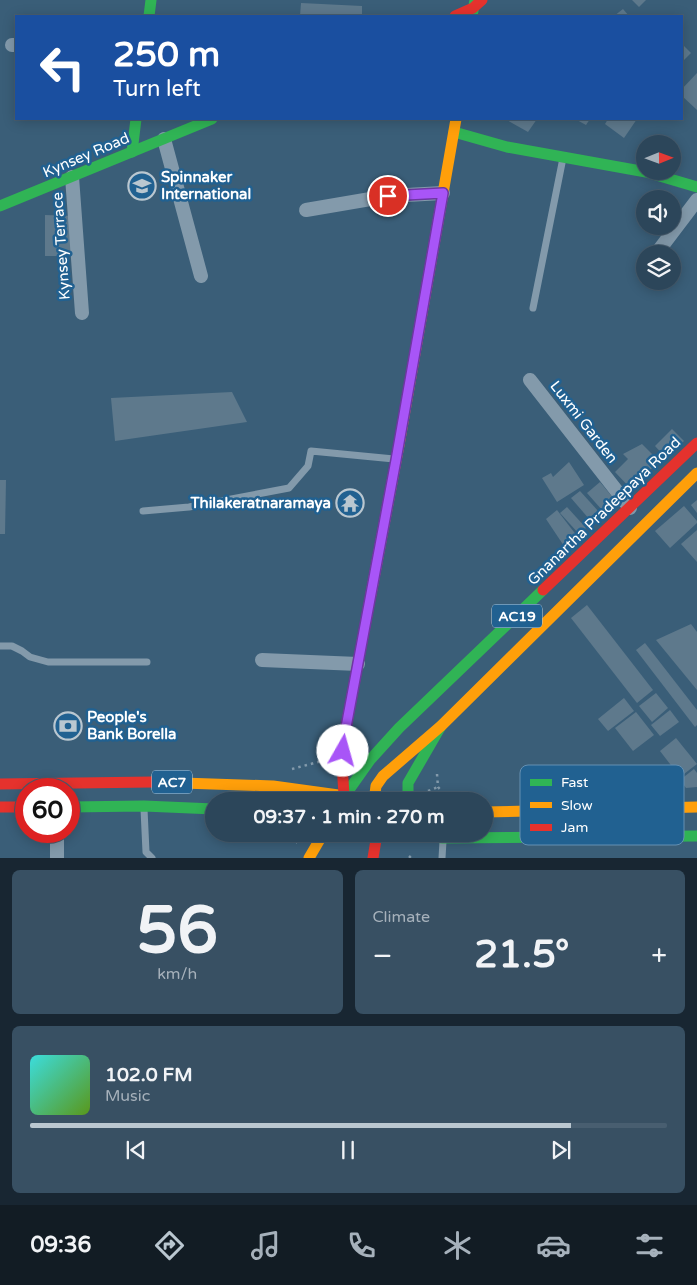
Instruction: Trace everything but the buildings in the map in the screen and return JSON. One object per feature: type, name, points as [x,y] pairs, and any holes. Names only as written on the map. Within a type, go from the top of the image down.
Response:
[{"type":"main road","points":[[149,15],[151,0]]},
{"type":"main road","points":[[457,15],[476,6]]},
{"type":"main road","points":[[132,152],[136,120]]},
{"type":"main road","name":"Kynsey Road","points":[[0,206],[210,120]]},
{"type":"main road","points":[[342,792],[344,738],[396,460],[456,120]]},
{"type":"main road","points":[[454,132],[507,147],[646,172],[697,187]]},
{"type":"main road","name":"Gnanartha Pradeepaya Road","points":[[346,792],[370,760],[399,728],[697,443]]},
{"type":"main road","name":"AC19","points":[[376,792],[376,786],[383,776],[441,726],[697,473]]},
{"type":"main road","points":[[408,792],[408,783],[441,726]]},
{"type":"main road","name":"AC7","points":[[0,784],[168,782],[273,786],[308,792]]},
{"type":"main road","name":"AC7","points":[[80,807],[144,806],[205,809]]},
{"type":"main road","points":[[684,807],[697,807]]},
{"type":"main road","points":[[0,808],[15,808]]},
{"type":"main road","points":[[493,812],[520,811]]},
{"type":"main road","points":[[684,836],[697,836]]},
{"type":"main road","points":[[493,838],[520,837]]},
{"type":"main road","points":[[308,858],[318,842]]},
{"type":"main road","points":[[373,858],[376,842]]},
{"type":"street","points":[[164,139],[201,276]]},
{"type":"street","name":"Kynsey Terrace","points":[[72,177],[82,313]]},
{"type":"street","points":[[306,210],[388,196],[443,193]]},
{"type":"street","points":[[663,245],[697,200]]},
{"type":"street","name":"Luxmi Garden","points":[[530,380],[630,508]]},
{"type":"street","points":[[262,660],[358,664]]},
{"type":"street","points":[[57,843],[58,858]]},
{"type":"lane","points":[[533,308],[563,157]]},
{"type":"lane","points":[[143,511],[189,506],[289,488],[308,466],[311,451],[396,460]]},
{"type":"lane","points":[[0,646],[12,646],[30,657],[48,662],[148,662]]},
{"type":"lane","points":[[144,806],[146,852],[152,858]]},
{"type":"lane","points":[[442,858],[443,842]]},
{"type":"path","points":[[306,764],[318,762],[322,766]]},
{"type":"path","points":[[436,774],[438,787],[442,792]]},
{"type":"path","points":[[427,792],[438,787]]},
{"type":"traffic: fast","points":[[149,15],[151,0]]},
{"type":"traffic: fast","points":[[472,15],[475,0]]},
{"type":"traffic: fast","points":[[132,152],[136,120]]},
{"type":"traffic: fast","points":[[0,206],[210,120]]},
{"type":"traffic: fast","points":[[454,132],[507,147],[646,172],[697,187]]},
{"type":"traffic: fast","points":[[347,792],[370,760],[399,728],[543,590]]},
{"type":"traffic: fast","points":[[408,792],[408,783],[441,726]]},
{"type":"traffic: fast","points":[[80,807],[144,806],[205,809]]},
{"type":"traffic: fast","points":[[684,836],[697,836]]},
{"type":"traffic: fast","points":[[493,838],[520,837]]},
{"type":"traffic: slow","points":[[371,594],[456,120]]},
{"type":"traffic: slow","points":[[375,792],[376,786],[383,776],[441,726],[697,473]]},
{"type":"traffic: slow","points":[[153,782],[273,786],[317,792]]},
{"type":"traffic: slow","points":[[684,807],[697,807]]},
{"type":"traffic: slow","points":[[493,812],[520,811]]},
{"type":"traffic: slow","points":[[309,858],[318,842]]},
{"type":"traffic: jam","points":[[457,15],[473,8],[482,0]]},
{"type":"traffic: jam","points":[[543,590],[697,443]]},
{"type":"traffic: jam","points":[[344,792],[342,764],[344,738],[371,594]]},
{"type":"traffic: jam","points":[[0,784],[153,782]]},
{"type":"traffic: jam","points":[[0,807],[15,807]]},
{"type":"traffic: jam","points":[[373,858],[376,842]]},
{"type":"place","name":"Spinnaker International","points":[[142,186]]},
{"type":"place","name":"Thilakeratnaramaya","points":[[350,503]]},
{"type":"place","name":"People's Bank Borella","points":[[68,726]]},
{"type":"route","points":[[343,751],[443,193],[388,196]]}]
